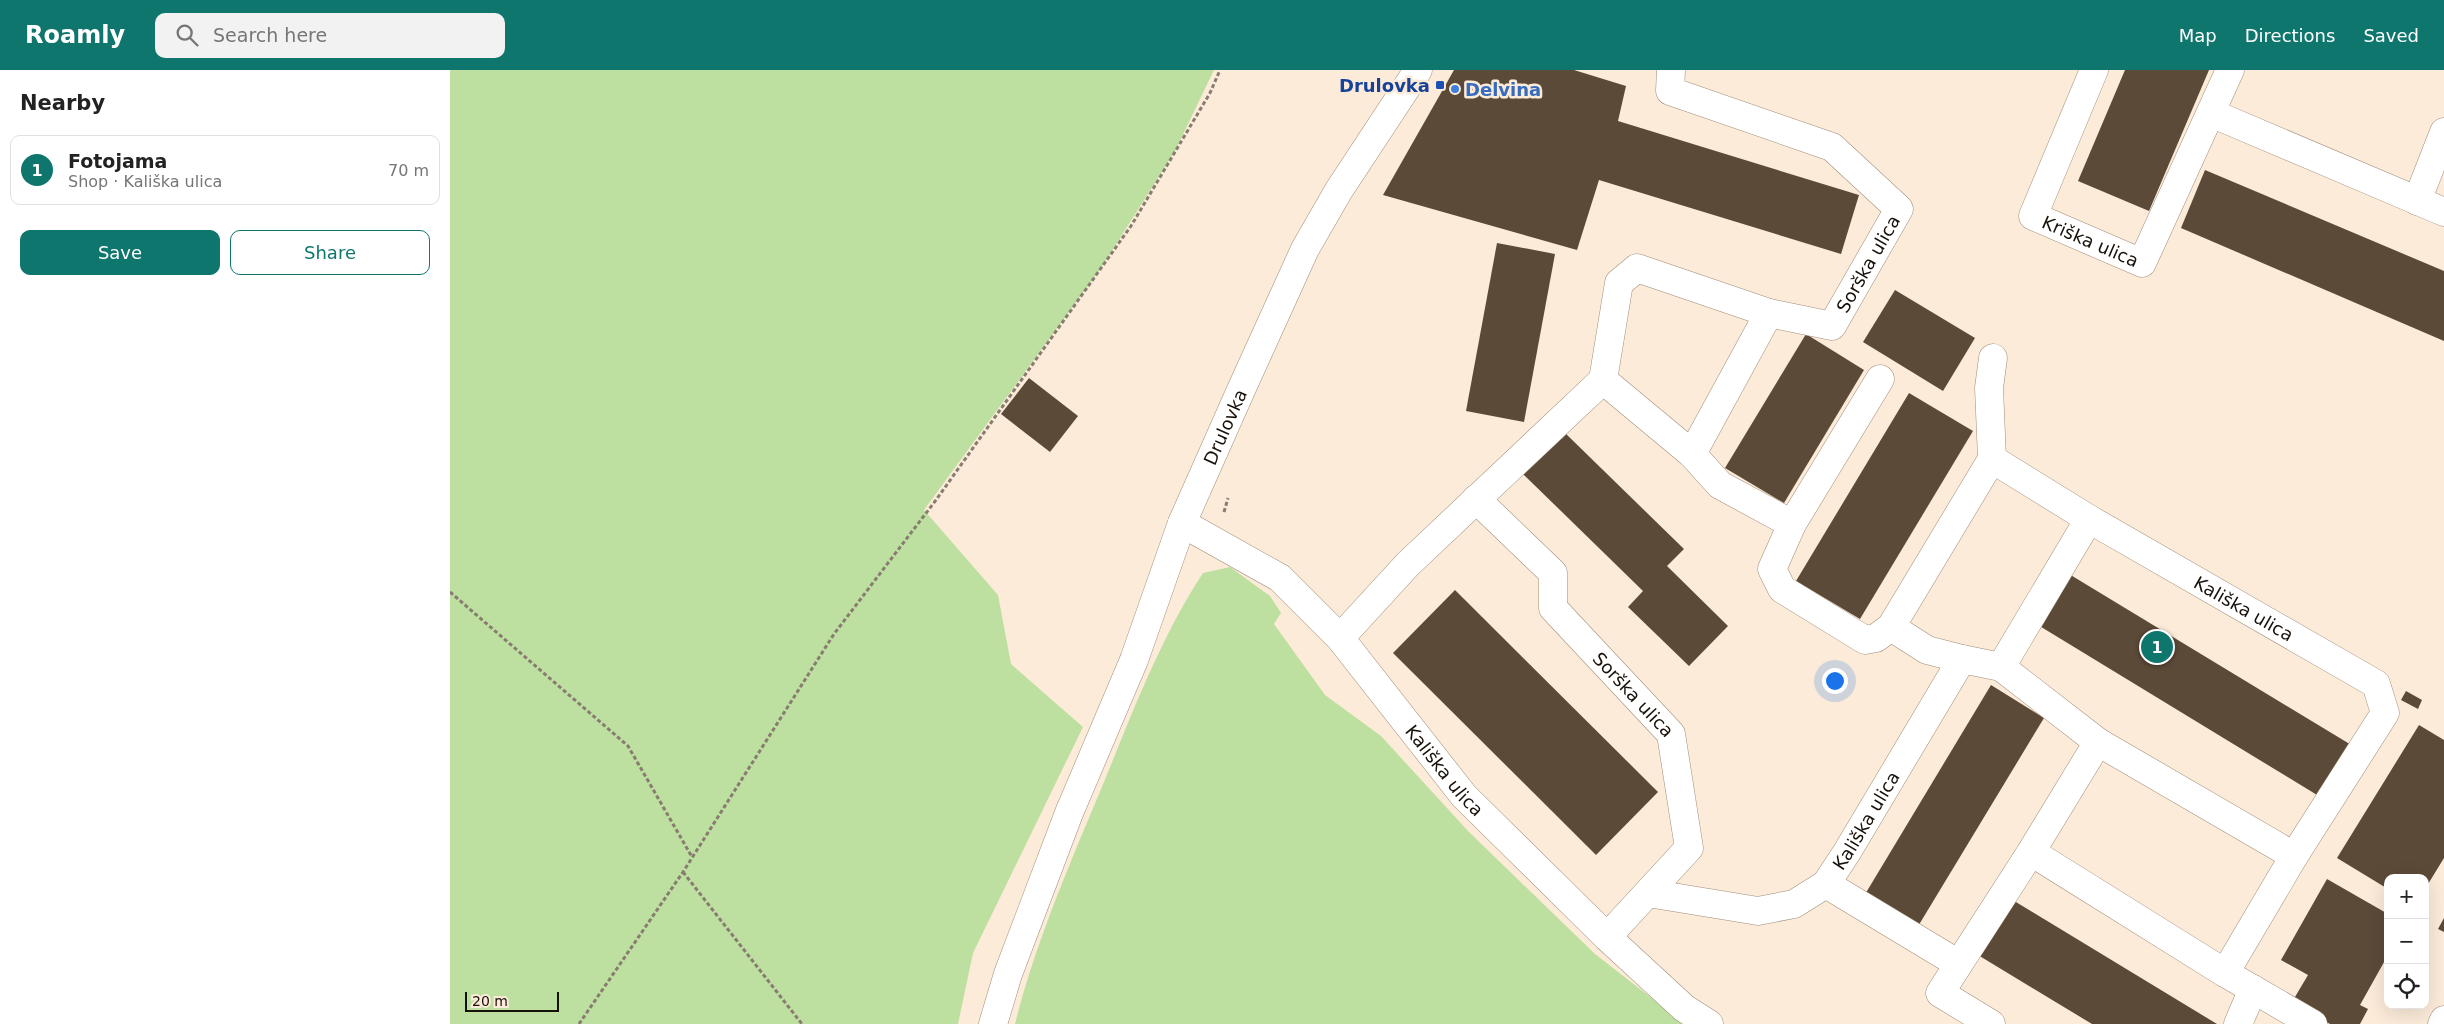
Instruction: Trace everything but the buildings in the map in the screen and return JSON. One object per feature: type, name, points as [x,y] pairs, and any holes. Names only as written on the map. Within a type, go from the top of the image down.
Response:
[{"type":"street","name":"Drulovka","points":[[993,1024],[1008,974],[1069,813],[1134,660],[1182,523],[1305,249],[1344,182],[1418,70]]},
{"type":"street","name":"Sorška ulica","points":[[1603,380],[1619,283],[1637,268],[1769,313],[1832,326],[1899,209],[1832,147],[1670,91],[1672,70]]},
{"type":"street","name":"Kriška ulica","points":[[2094,70],[2033,216],[2142,263],[2230,70]]},
{"type":"street","points":[[2211,113],[2444,212]]},
{"type":"street","points":[[2417,201],[2444,132]]},
{"type":"street","points":[[1692,454],[1769,313]]},
{"type":"street","points":[[1880,379],[1792,524],[1772,569],[1782,589],[1865,640],[1876,638],[1891,628],[1992,460],[1989,388],[1993,358]]},
{"type":"street","points":[[1340,638],[1408,564],[1603,380],[1692,454],[1720,485],[1792,524]]},
{"type":"street","points":[[1992,460],[2089,519],[2001,668]]},
{"type":"street","name":"Sorška ulica","points":[[1476,499],[1553,573],[1553,608],[1671,734],[1689,848],[1607,937]]},
{"type":"street","name":"Kališka ulica","points":[[2089,519],[2376,684],[2386,713],[2294,856],[2225,973]]},
{"type":"street","name":"Kališka ulica","points":[[1182,523],[1280,578],[1340,638],[1464,796],[1607,937],[1684,1008],[1709,1024]]},
{"type":"street","points":[[1891,628],[1927,650],[2001,668],[2098,742],[2294,856]]},
{"type":"street","name":"Kališka ulica","points":[[1957,963],[1826,884],[1962,659]]},
{"type":"street","points":[[1991,1024],[1940,992],[1957,963],[2031,852],[2098,742]]},
{"type":"street","points":[[2031,852],[2225,973],[2313,1024]]},
{"type":"street","points":[[1648,893],[1758,911],[1794,904],[1826,884]]},
{"type":"street","points":[[2238,1024],[2252,989]]},
{"type":"street","points":[[2442,1024],[2444,1020]]},
{"type":"path","points":[[579,1024],[683,872],[834,634],[936,500],[1131,226],[1210,92],[1220,70]]},
{"type":"path","points":[[450,592],[628,746],[692,857]]},
{"type":"path","points":[[683,872],[802,1024]]},
{"type":"green space","points":[[450,70],[1214,70],[1175,151],[1101,268],[924,510],[998,595],[1011,664],[1083,727],[973,953],[958,1024],[450,1024]]},
{"type":"green space","points":[[1230,567],[1270,596],[1281,613],[1274,624],[1325,695],[1381,736],[1468,831],[1595,954],[1685,1024],[1015,1024],[1033,962],[1055,901],[1137,702],[1161,649],[1188,597],[1203,573]]},
{"type":"place","name":"Drulovka","points":[[1440,85]]},
{"type":"place","name":"Delvina","points":[[1455,89]]},
{"type":"place","name":"Fotojama","points":[[2157,647]]}]
